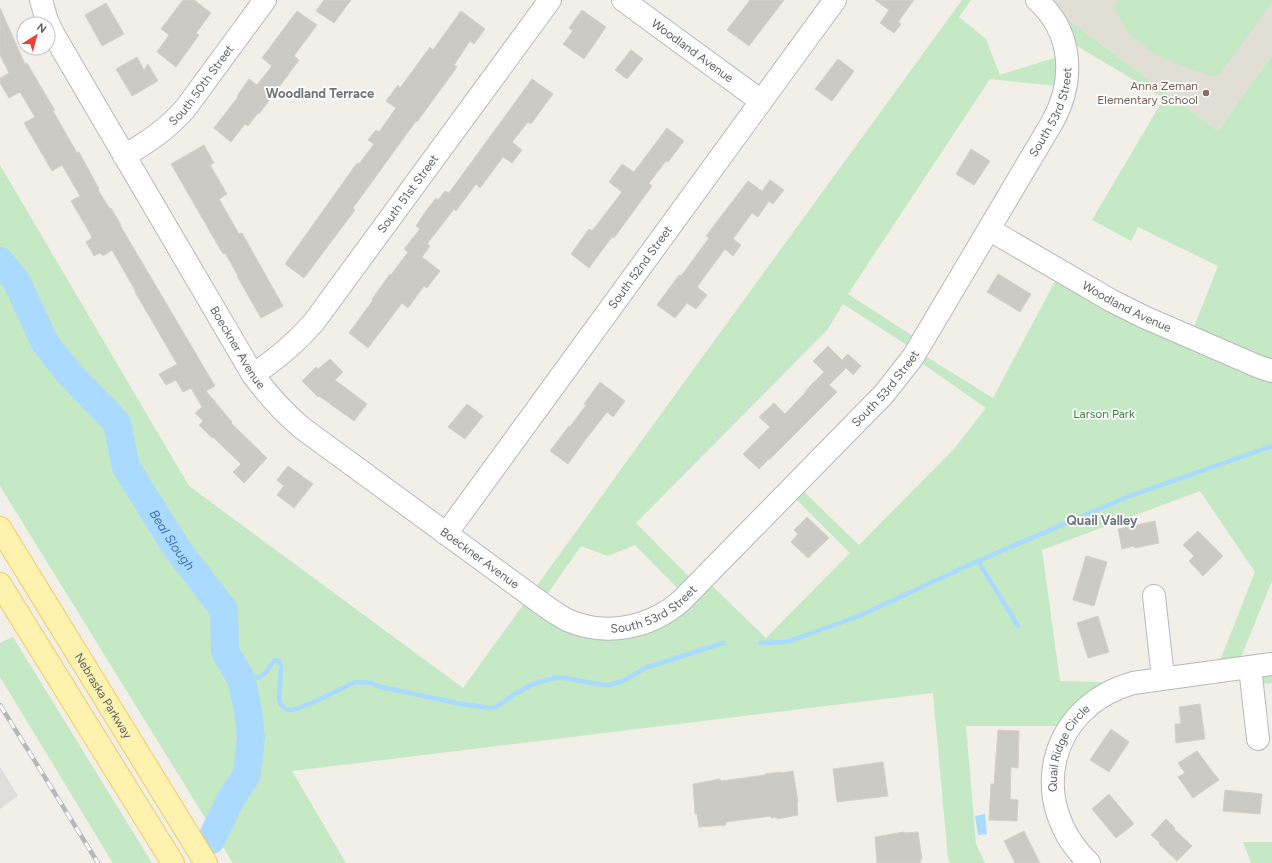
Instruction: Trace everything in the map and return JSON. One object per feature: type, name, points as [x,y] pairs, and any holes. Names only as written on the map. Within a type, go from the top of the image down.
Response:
[{"type":"main road","name":"Nebraska Parkway","points":[[0,528],[206,863]]},
{"type":"main road","points":[[0,584],[173,863]]},
{"type":"street","name":"Boeckner Avenue","points":[[41,0],[47,20],[55,38],[253,374],[267,394],[286,414],[308,432],[541,603]]},
{"type":"street","name":"South 50th Street","points":[[124,156],[155,138],[185,109],[265,0]]},
{"type":"street","name":"South 51st Street","points":[[253,374],[279,357],[300,338],[314,322],[550,0]]},
{"type":"street","name":"Woodland Avenue","points":[[623,0],[761,101]]},
{"type":"street","name":"South 52nd Street","points":[[446,534],[835,0]]},
{"type":"street","name":"South 53rd Street","points":[[541,603],[568,620],[586,626],[604,629],[622,628],[641,624],[664,614],[675,606],[894,382],[913,357],[990,230],[1062,103],[1066,87],[1067,61],[1062,37],[1051,14],[1037,0]]},
{"type":"street","name":"Woodland Avenue","points":[[990,230],[1112,301],[1144,317],[1271,371]]},
{"type":"street","points":[[1154,596],[1164,678]]},
{"type":"street","name":"Quail Ridge Circle","points":[[1089,863],[1075,848],[1059,821],[1054,802],[1052,779],[1054,765],[1063,737],[1086,707],[1100,696],[1123,685],[1164,678],[1272,664]]},
{"type":"street","points":[[1250,667],[1258,739]]},
{"type":"shaded area","name":"Anna Zeman Elementary School","points":[[1041,0],[1272,0],[1272,55],[1218,131]]},
{"type":"shaded area","points":[[0,767],[18,796],[0,809]]},
{"type":"green space","name":"Larson Park","points":[[962,0],[971,0],[959,17],[986,39],[1000,75],[1067,54],[1066,87],[990,79],[848,294],[922,342],[917,351],[993,398],[1060,272],[1190,337],[1218,266],[1138,227],[1131,241],[1092,220],[1164,98],[1062,37],[1041,0],[1218,131],[1272,55],[1272,581],[1236,669],[1216,671],[1255,572],[1200,491],[1042,550],[1060,681],[1133,683],[1070,726],[966,726],[976,844],[985,863],[950,863],[948,858],[933,693],[292,771],[346,863],[233,863],[0,486],[0,165],[189,486],[463,688]],"holes":[[[843,304],[916,351],[913,357],[986,408],[954,449],[859,545],[796,484],[789,492],[850,553],[766,638],[704,578],[697,585],[636,523],[828,329]],[[635,545],[685,596],[596,628],[541,603],[581,546],[608,556]]]},
{"type":"green space","points":[[1118,0],[1272,0],[1272,2],[1220,74],[1213,77],[1158,56],[1130,35],[1114,9]]},
{"type":"green space","points":[[13,637],[152,863],[113,863],[0,677],[0,643]]},
{"type":"green space","points":[[1272,664],[1272,683],[1252,685]]},
{"type":"green space","points":[[1243,842],[1272,842],[1272,863],[1251,863]]},
{"type":"water","points":[[985,814],[987,834],[978,835],[975,816]]},
{"type":"building","points":[[183,0],[194,0],[211,13],[196,33],[199,35],[176,67],[157,52],[169,35],[161,29]]},
{"type":"building","points":[[324,0],[351,0],[334,23],[316,11]]},
{"type":"building","points":[[750,0],[784,0],[749,46],[727,30]]},
{"type":"building","points":[[875,0],[914,0],[898,22],[901,24],[894,33],[880,23],[889,10]]},
{"type":"building","points":[[106,3],[124,34],[102,46],[85,15]]},
{"type":"building","points":[[0,8],[16,44],[16,56],[21,56],[25,64],[27,63],[55,110],[53,111],[77,153],[79,152],[99,189],[98,190],[110,209],[111,208],[215,386],[206,391],[232,422],[231,423],[267,458],[244,483],[233,472],[241,464],[199,425],[203,421],[195,413],[202,407],[191,388],[183,392],[176,380],[166,385],[159,374],[177,364],[112,250],[103,256],[100,253],[94,256],[86,242],[92,238],[91,235],[71,201],[80,196],[62,165],[52,171],[24,123],[35,117],[20,92],[9,98],[0,83],[0,78],[9,73],[0,55]]},
{"type":"building","points":[[582,10],[606,27],[584,59],[563,44],[573,31],[569,28]]},
{"type":"building","points":[[297,11],[317,25],[294,56],[299,60],[259,114],[258,113],[248,126],[245,124],[231,142],[214,128],[238,97],[237,96],[249,79],[257,85],[272,66],[262,58]]},
{"type":"building","points":[[461,11],[485,29],[474,44],[470,41],[454,65],[457,67],[417,122],[416,121],[353,208],[355,210],[304,278],[285,264],[357,163],[359,164],[374,144],[368,140],[376,130],[379,132],[396,108],[386,101],[398,85],[400,88],[430,47],[433,50]]},
{"type":"building","points":[[631,50],[643,59],[627,79],[615,70]]},
{"type":"building","points":[[137,57],[144,70],[148,64],[158,81],[132,96],[116,69]]},
{"type":"building","points":[[838,59],[854,71],[832,101],[815,89]]},
{"type":"building","points":[[532,79],[553,94],[531,124],[528,122],[512,142],[522,150],[512,163],[503,157],[480,188],[476,184],[456,211],[454,209],[427,244],[430,246],[422,257],[440,271],[427,288],[424,286],[408,308],[402,303],[368,348],[349,333],[390,274],[391,275],[408,252],[404,249],[420,229],[416,226],[426,211],[436,198],[438,200],[445,191],[449,193]]},
{"type":"building","points":[[667,128],[684,141],[649,183],[652,186],[614,238],[612,237],[589,268],[571,254],[589,229],[592,231],[622,192],[609,182],[622,164],[634,172]]},
{"type":"building","points":[[204,145],[214,163],[210,165],[227,194],[219,199],[239,234],[242,233],[283,306],[261,318],[225,253],[223,254],[171,164]]},
{"type":"building","points":[[971,149],[990,161],[974,185],[956,174]]},
{"type":"building","points":[[770,180],[784,190],[773,204],[769,201],[758,217],[752,213],[733,239],[741,245],[733,256],[725,249],[697,287],[707,295],[696,309],[687,303],[675,318],[657,305],[709,238],[706,236],[748,181],[762,191]]},
{"type":"building","points":[[998,274],[1031,294],[1020,312],[987,292]]},
{"type":"building","points":[[828,346],[842,360],[848,354],[861,366],[853,375],[846,368],[829,385],[837,392],[759,469],[743,454],[770,427],[759,417],[774,403],[785,414],[824,372],[813,361]]},
{"type":"building","points":[[330,359],[343,372],[335,380],[367,404],[354,421],[319,396],[318,397],[302,381],[316,367],[318,369]]},
{"type":"building","points":[[600,382],[625,401],[613,417],[607,412],[568,464],[550,451],[586,405],[584,404]]},
{"type":"building","points":[[467,404],[483,416],[465,439],[448,427]]},
{"type":"building","points":[[288,466],[313,484],[294,508],[277,495],[284,486],[277,480]]},
{"type":"building","points":[[807,517],[829,538],[808,558],[791,542],[798,534],[794,530]]},
{"type":"building","points":[[1155,521],[1159,543],[1122,549],[1118,529]]},
{"type":"building","points":[[1198,531],[1223,556],[1203,576],[1189,561],[1194,556],[1183,545]]},
{"type":"building","points":[[1086,556],[1107,562],[1094,606],[1073,600]]},
{"type":"building","points":[[1098,616],[1109,652],[1088,658],[1077,623]]},
{"type":"building","points":[[1200,704],[1205,739],[1176,743],[1175,724],[1181,724],[1179,707]]},
{"type":"building","points":[[1111,729],[1129,742],[1109,772],[1090,760]]},
{"type":"building","points":[[998,730],[1019,731],[1018,768],[1011,767],[1010,799],[1018,800],[1017,821],[989,820],[991,784],[994,784]]},
{"type":"building","points":[[1197,751],[1219,780],[1193,798],[1178,777],[1185,773],[1178,763]]},
{"type":"building","points":[[883,762],[888,796],[837,802],[833,769]]},
{"type":"building","points":[[793,771],[798,802],[798,815],[777,819],[777,817],[771,818],[771,816],[726,822],[726,825],[699,827],[697,814],[695,814],[693,784],[720,779],[721,781]]},
{"type":"building","points":[[1225,790],[1262,794],[1260,814],[1223,811]]},
{"type":"building","points":[[1109,794],[1134,824],[1116,838],[1092,809]]},
{"type":"building","points":[[1166,819],[1192,846],[1177,861],[1151,835]]},
{"type":"building","points":[[1024,831],[1040,863],[1015,863],[1004,841]]},
{"type":"building","points":[[904,832],[918,832],[922,859],[920,859],[921,863],[877,863],[875,837]]},
{"type":"waterway","name":"Beal Slough","points":[[0,261],[17,282],[45,343],[69,373],[117,423],[126,467],[176,547],[224,610],[225,651],[242,681],[251,737],[247,774],[231,799],[211,840]]},
{"type":"waterway","points":[[761,643],[787,642],[859,616],[978,561],[1127,497],[1272,446]]},
{"type":"waterway","points":[[978,561],[1018,626]]},
{"type":"waterway","points":[[242,681],[262,676],[275,660],[279,661],[281,666],[279,700],[283,707],[290,710],[312,703],[355,682],[371,683],[381,687],[461,704],[492,708],[531,685],[543,681],[555,678],[565,678],[610,685],[625,680],[645,668],[723,643]]},
{"type":"railway","points":[[0,705],[98,863]]},
{"type":"place","name":"Anna Zeman Elementary School","points":[[1206,93]]},
{"type":"district","name":"Woodland Terrace","points":[[320,93]]},
{"type":"district","name":"Quail Valley","points":[[1102,520]]}]
